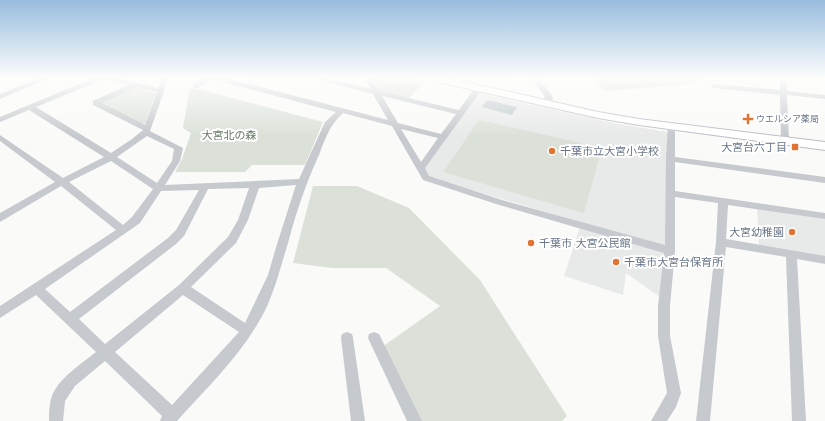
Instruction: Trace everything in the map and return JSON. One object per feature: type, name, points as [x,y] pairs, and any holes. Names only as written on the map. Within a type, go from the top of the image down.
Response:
[{"type":"street","points":[[0,120],[56,97]]},
{"type":"street","points":[[0,313],[136,220],[145,209],[176,161],[179,148],[96,103],[109,97]]},
{"type":"street","points":[[0,218],[135,141],[146,131],[159,97]]},
{"type":"street","points":[[284,97],[443,137]]},
{"type":"street","points":[[378,97],[426,178],[499,202],[670,251]]},
{"type":"street","points":[[394,97],[461,113]]},
{"type":"street","points":[[420,169],[473,97]]},
{"type":"street","points":[[517,97],[598,115],[671,127],[825,146]]},
{"type":"street","points":[[548,97],[550,104]]},
{"type":"street","points":[[783,97],[785,141]]},
{"type":"street","points":[[30,107],[111,156],[158,188],[302,182]]},
{"type":"street","points":[[38,288],[105,352],[170,418],[237,345],[247,331],[274,275],[282,244],[302,182],[329,122],[341,111]]},
{"type":"street","points":[[658,421],[674,393],[664,336],[664,306],[670,251],[671,127]]},
{"type":"street","points":[[0,137],[62,182],[123,230]]},
{"type":"street","points":[[670,159],[825,180]]},
{"type":"street","points":[[56,421],[58,399],[70,381],[183,288],[232,240],[243,220],[255,185]]},
{"type":"street","points":[[70,319],[176,237],[180,233],[205,187]]},
{"type":"street","points":[[670,193],[825,216]]},
{"type":"street","points":[[702,421],[721,242],[723,201]]},
{"type":"street","points":[[721,242],[825,260]]},
{"type":"street","points":[[791,254],[799,421]]},
{"type":"street","points":[[183,288],[247,331]]},
{"type":"street","points":[[347,338],[358,421]]},
{"type":"street","points":[[374,338],[415,421]]},
{"type":"shaded area","name":"千葉市立大宮小学校","points":[[476,97],[495,97],[613,123],[668,132],[667,244],[663,246],[427,177],[423,170]]},
{"type":"shaded area","points":[[487,100],[517,107],[512,115],[482,107]]},
{"type":"shaded area","name":"大宮幼稚園","points":[[757,208],[825,219],[825,257],[759,246]]},
{"type":"shaded area","name":"千葉市大宮台保育所","points":[[580,227],[664,251],[661,298],[626,273],[623,295],[564,276]]},
{"type":"green space","points":[[113,97],[155,97],[145,124],[141,125],[101,103]]},
{"type":"green space","name":"大宮北の森","points":[[188,97],[227,97],[323,122],[305,165],[252,165],[245,172],[175,172],[182,159],[191,133],[183,128]]},
{"type":"green space","points":[[399,97],[410,97],[408,99]]},
{"type":"green space","points":[[479,120],[581,143],[578,153],[599,158],[584,213],[443,172]]},
{"type":"green space","points":[[313,186],[357,186],[409,208],[480,280],[567,416],[562,421],[410,421],[382,347],[440,306],[386,268],[332,268],[293,263]]},
{"type":"place","name":"ウエルシア薬局","points":[[748,119]]},
{"type":"place","name":"大宮台六丁目","points":[[795,147]]},
{"type":"place","name":"千葉市立大宮小学校","points":[[552,151]]},
{"type":"place","name":"大宮幼稚園","points":[[792,232]]},
{"type":"place","name":"千葉市 大宮公民館","points":[[531,243]]},
{"type":"place","name":"千葉市大宮台保育所","points":[[616,262]]}]
